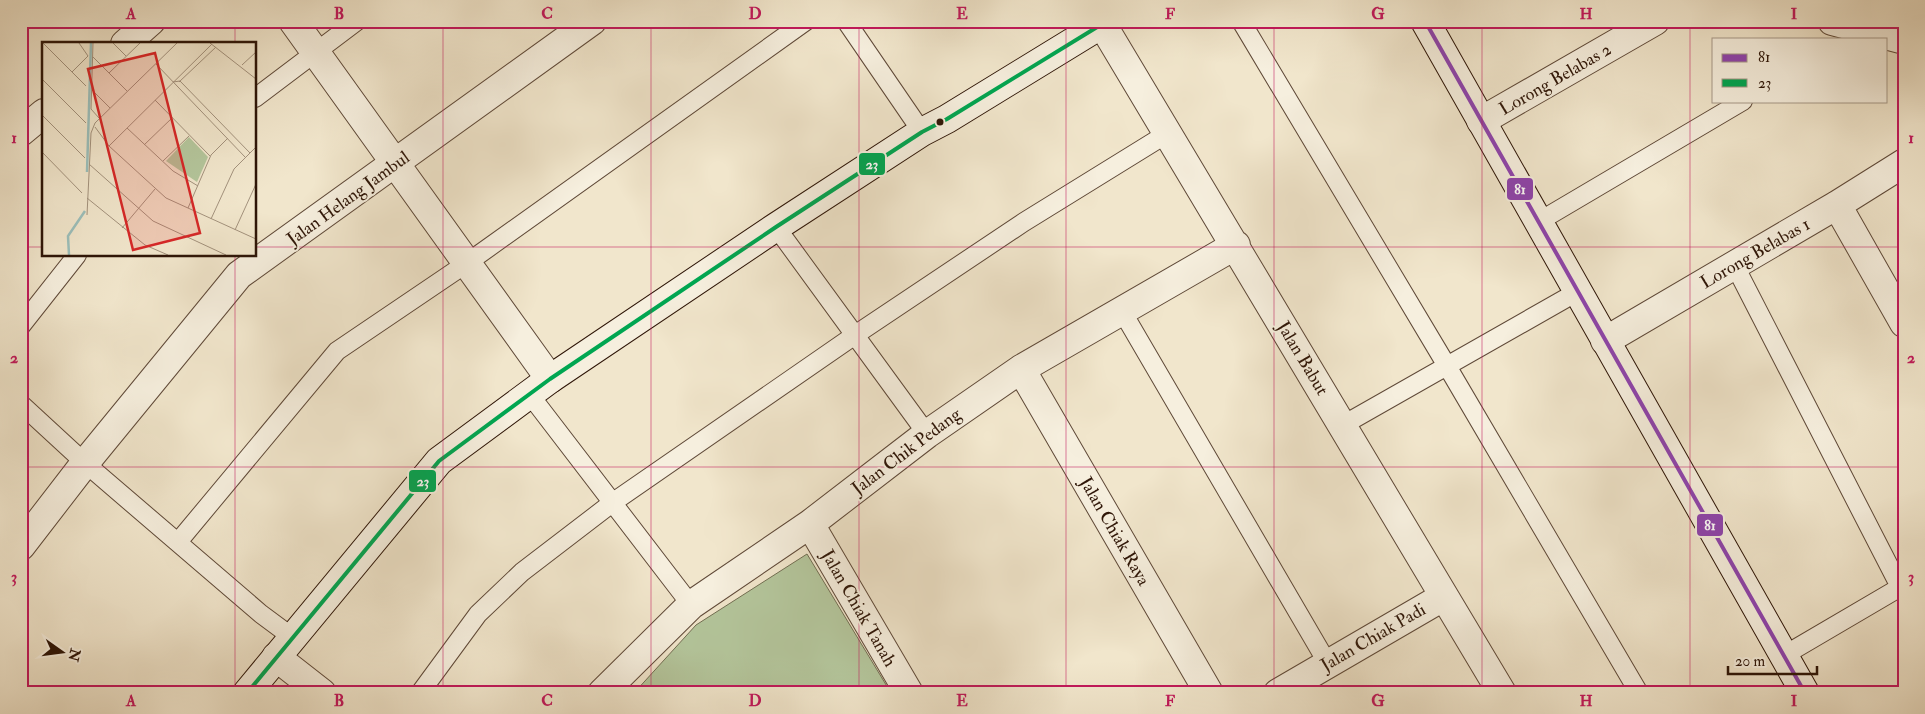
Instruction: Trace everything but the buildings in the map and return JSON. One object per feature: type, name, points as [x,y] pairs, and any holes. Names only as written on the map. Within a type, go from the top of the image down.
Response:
[{"type":"street","points":[[127,42],[151,21]]},
{"type":"street","points":[[294,21],[467,263],[540,387]]},
{"type":"street","name":"Jalan Helang Jambul","points":[[21,546],[85,463],[239,276],[592,21]]},
{"type":"street","points":[[1424,21],[1805,693]]},
{"type":"street","name":"Lorong Belabas 2","points":[[1481,121],[1654,21]]},
{"type":"street","points":[[1832,21],[1857,34],[1904,40]]},
{"type":"street","points":[[247,693],[440,461],[540,387],[776,227],[922,132],[947,120],[1104,22]]},
{"type":"street","name":"Jalan Babut","points":[[1104,22],[1443,597],[1502,693]]},
{"type":"street","points":[[21,132],[42,115]]},
{"type":"street","name":"Lorong Belabas 1","points":[[1605,341],[1837,206],[1904,163]]},
{"type":"street","points":[[1837,206],[1902,316]]},
{"type":"street","name":"Jalan Chik Pedang","points":[[602,693],[691,605],[810,524],[928,434],[1021,369],[1236,245]]},
{"type":"street","name":"Jalan Chiak Raya","points":[[1021,369],[1210,693]]},
{"type":"street","name":"Jalan Chiak Tanah","points":[[810,524],[909,693]]},
{"type":"street","name":"Jalan Chiak Padi","points":[[1278,693],[1443,597]]},
{"type":"street","points":[[284,647],[322,693]]},
{"type":"lane","points":[[256,97],[357,21]]},
{"type":"lane","points":[[178,542],[337,351],[467,263],[806,21]]},
{"type":"lane","points":[[846,21],[922,132]]},
{"type":"lane","points":[[1241,21],[1639,693]]},
{"type":"lane","points":[[1538,222],[1741,102]]},
{"type":"lane","points":[[420,693],[478,614],[522,572],[612,503],[855,335],[1024,222],[1168,133]]},
{"type":"lane","points":[[776,227],[928,434]]},
{"type":"lane","points":[[21,326],[76,256]]},
{"type":"lane","points":[[1734,266],[1902,586],[1783,656]]},
{"type":"lane","points":[[1343,425],[1577,292]]},
{"type":"lane","points":[[1122,311],[1328,664]]},
{"type":"lane","points":[[540,387],[612,503],[691,605]]},
{"type":"lane","points":[[21,404],[85,463],[261,614],[284,647]]},
{"type":"green space","points":[[807,554],[891,693],[634,693],[696,625]]},
{"type":"transit line","name":"23","points":[[247,693],[439,461],[550,379],[776,227],[922,132],[947,119],[1107,21]]},
{"type":"transit line","name":"81","points":[[1425,21],[1805,693]]}]
